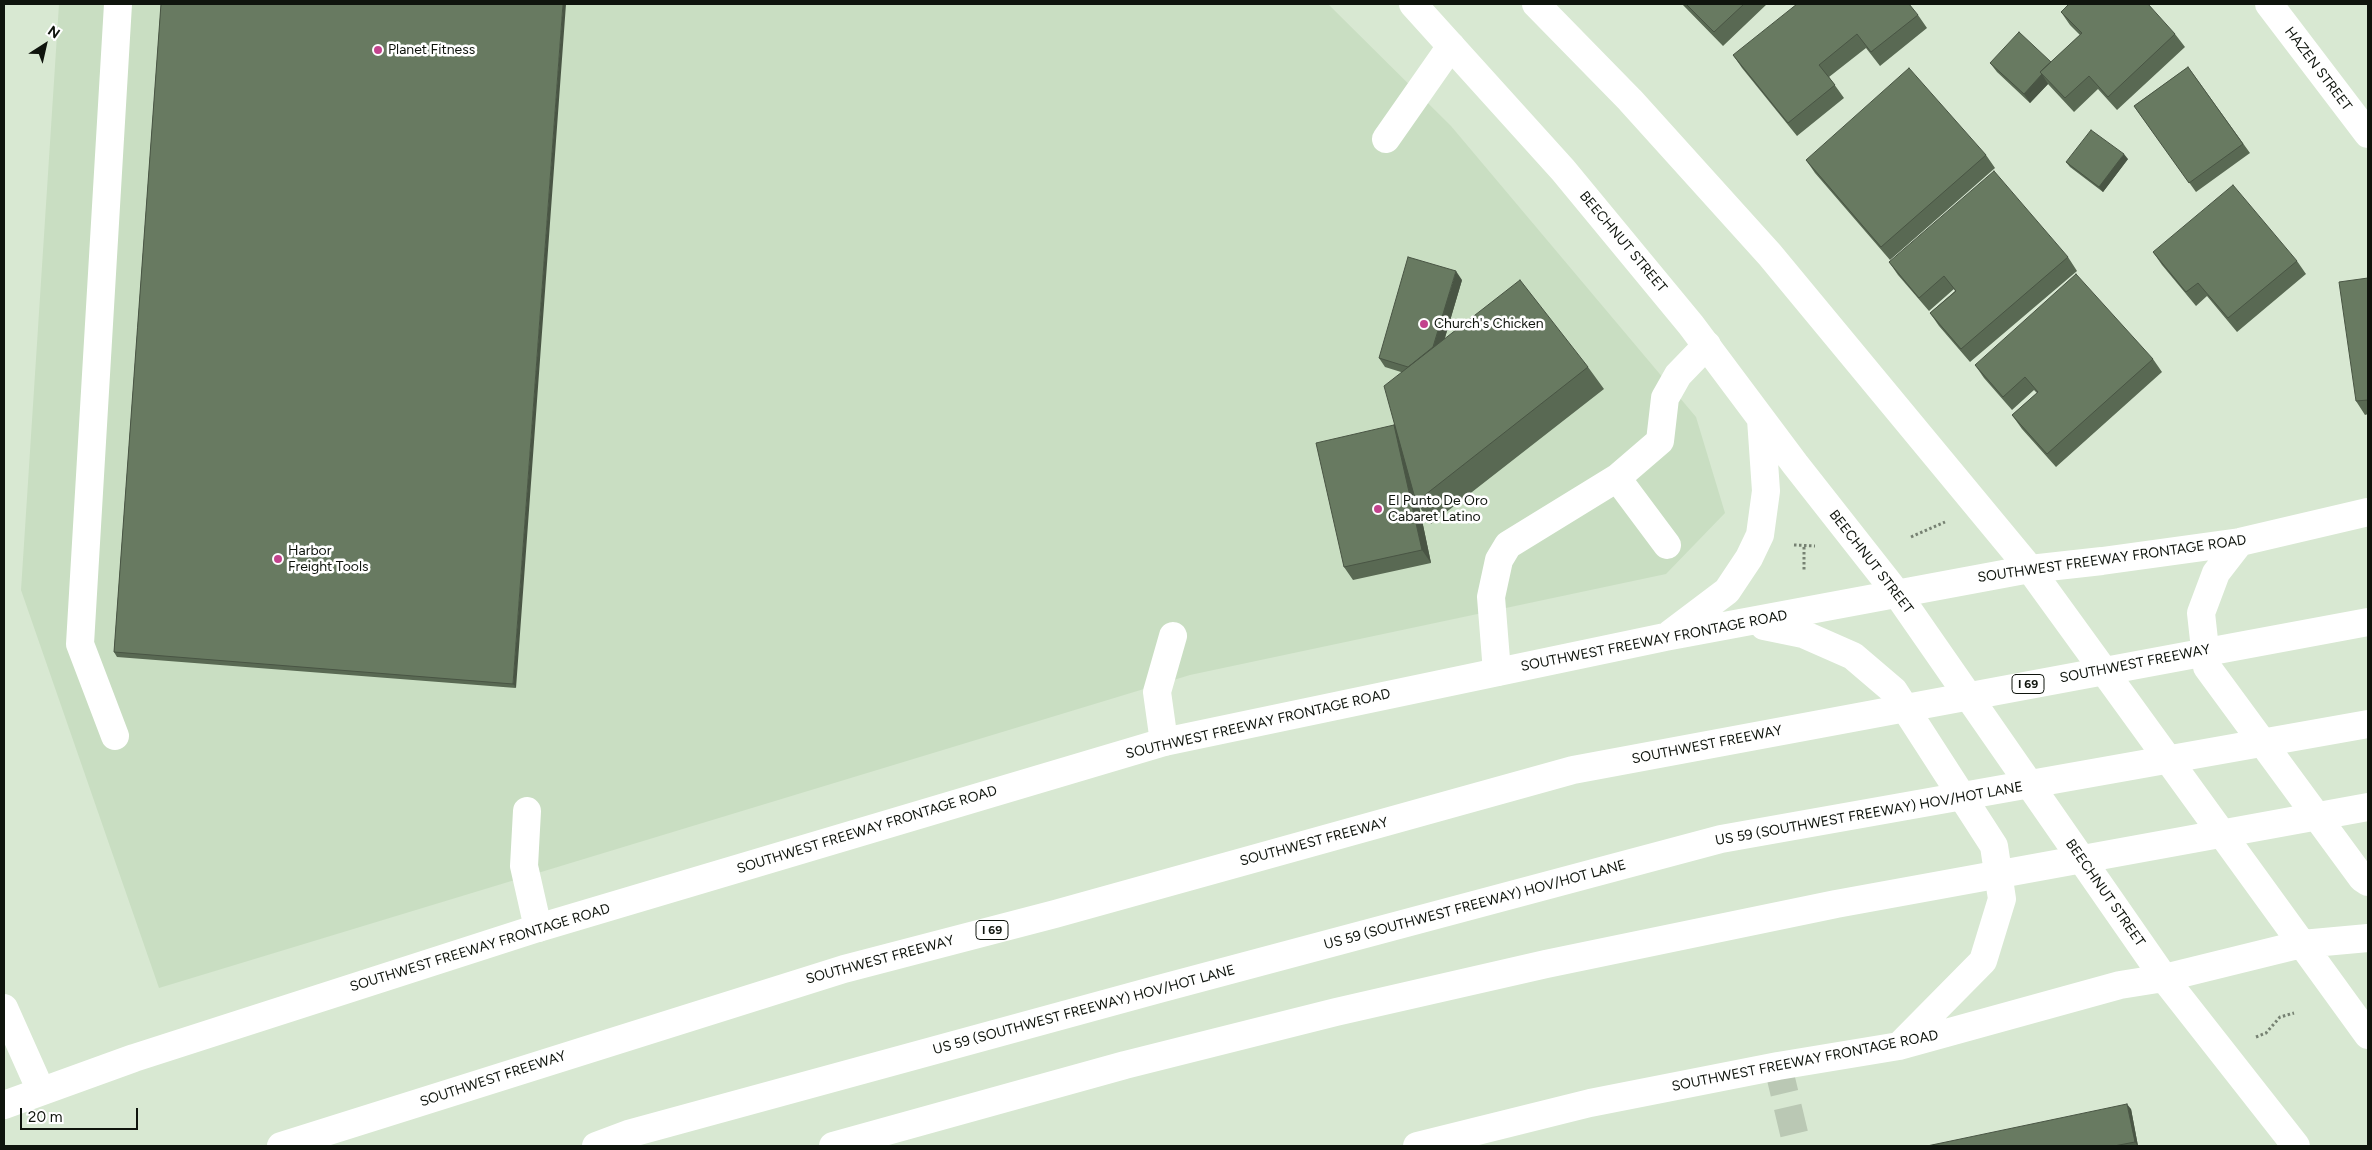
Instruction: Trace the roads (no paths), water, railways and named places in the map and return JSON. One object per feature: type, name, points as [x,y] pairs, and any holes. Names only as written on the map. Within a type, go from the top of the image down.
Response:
[{"type":"main road","points":[[115,736],[80,644],[118,4]]},
{"type":"main road","name":"BEECHNUT STREET","points":[[1415,4],[1563,170],[1707,345],[1760,419],[1898,595],[2164,978],[2296,1146]]},
{"type":"main road","points":[[1536,4],[1630,100],[1770,254],[2030,568],[2368,1035]]},
{"type":"main road","name":"HAZEN STREET","points":[[2269,4],[2368,134]]},
{"type":"main road","points":[[1386,139],[1451,46]]},
{"type":"main road","points":[[1497,672],[1490,596],[1499,560],[1508,545],[1616,478],[1660,441],[1664,398],[1678,375],[1707,345]]},
{"type":"main road","points":[[1665,638],[1727,591],[1749,558],[1760,535],[1766,491],[1760,419]]},
{"type":"main road","points":[[1616,478],[1667,545]]},
{"type":"main road","name":"SOUTHWEST FREEWAY FRONTAGE ROAD","points":[[4,1105],[134,1058],[538,928],[1164,742],[1665,638],[1898,595],[2030,568],[2102,561],[2240,542],[2368,512]]},
{"type":"main road","points":[[2240,542],[2216,573],[2201,613],[2207,667],[2362,878],[2368,882]]},
{"type":"main road","points":[[1751,623],[1804,634],[1853,656],[1894,691],[1994,846],[2002,900],[1983,961],[1899,1046]]},
{"type":"main road","name":"SOUTHWEST FREEWAY","points":[[281,1146],[844,968],[1055,914],[1573,770],[2357,623]]},
{"type":"main road","points":[[1164,742],[1157,692],[1173,636]]},
{"type":"main road","name":"US 59 (SOUTHWEST FREEWAY) HOV/HOT LANE","points":[[596,1146],[628,1134],[1158,989],[1721,840],[2368,724]]},
{"type":"main road","points":[[833,1146],[1125,1065],[1336,1012],[1546,964],[1836,904],[2368,807]]},
{"type":"main road","points":[[527,811],[524,866],[538,928]]},
{"type":"main road","name":"SOUTHWEST FREEWAY FRONTAGE ROAD","points":[[1416,1146],[1590,1103],[1778,1066],[1899,1046],[2120,985],[2164,978],[2302,944],[2368,938]]},
{"type":"main road","points":[[4,1008],[41,1091]]},
{"type":"tunnel","points":[[1778,1066],[1797,1146]]},
{"type":"place","name":"Planet Fitness","points":[[378,50]]},
{"type":"place","name":"Church's Chicken","points":[[1424,324]]},
{"type":"place","name":"El Punto De Oro Cabaret Latino","points":[[1378,509]]},
{"type":"place","name":"Harbor Freight Tools","points":[[278,559]]}]
